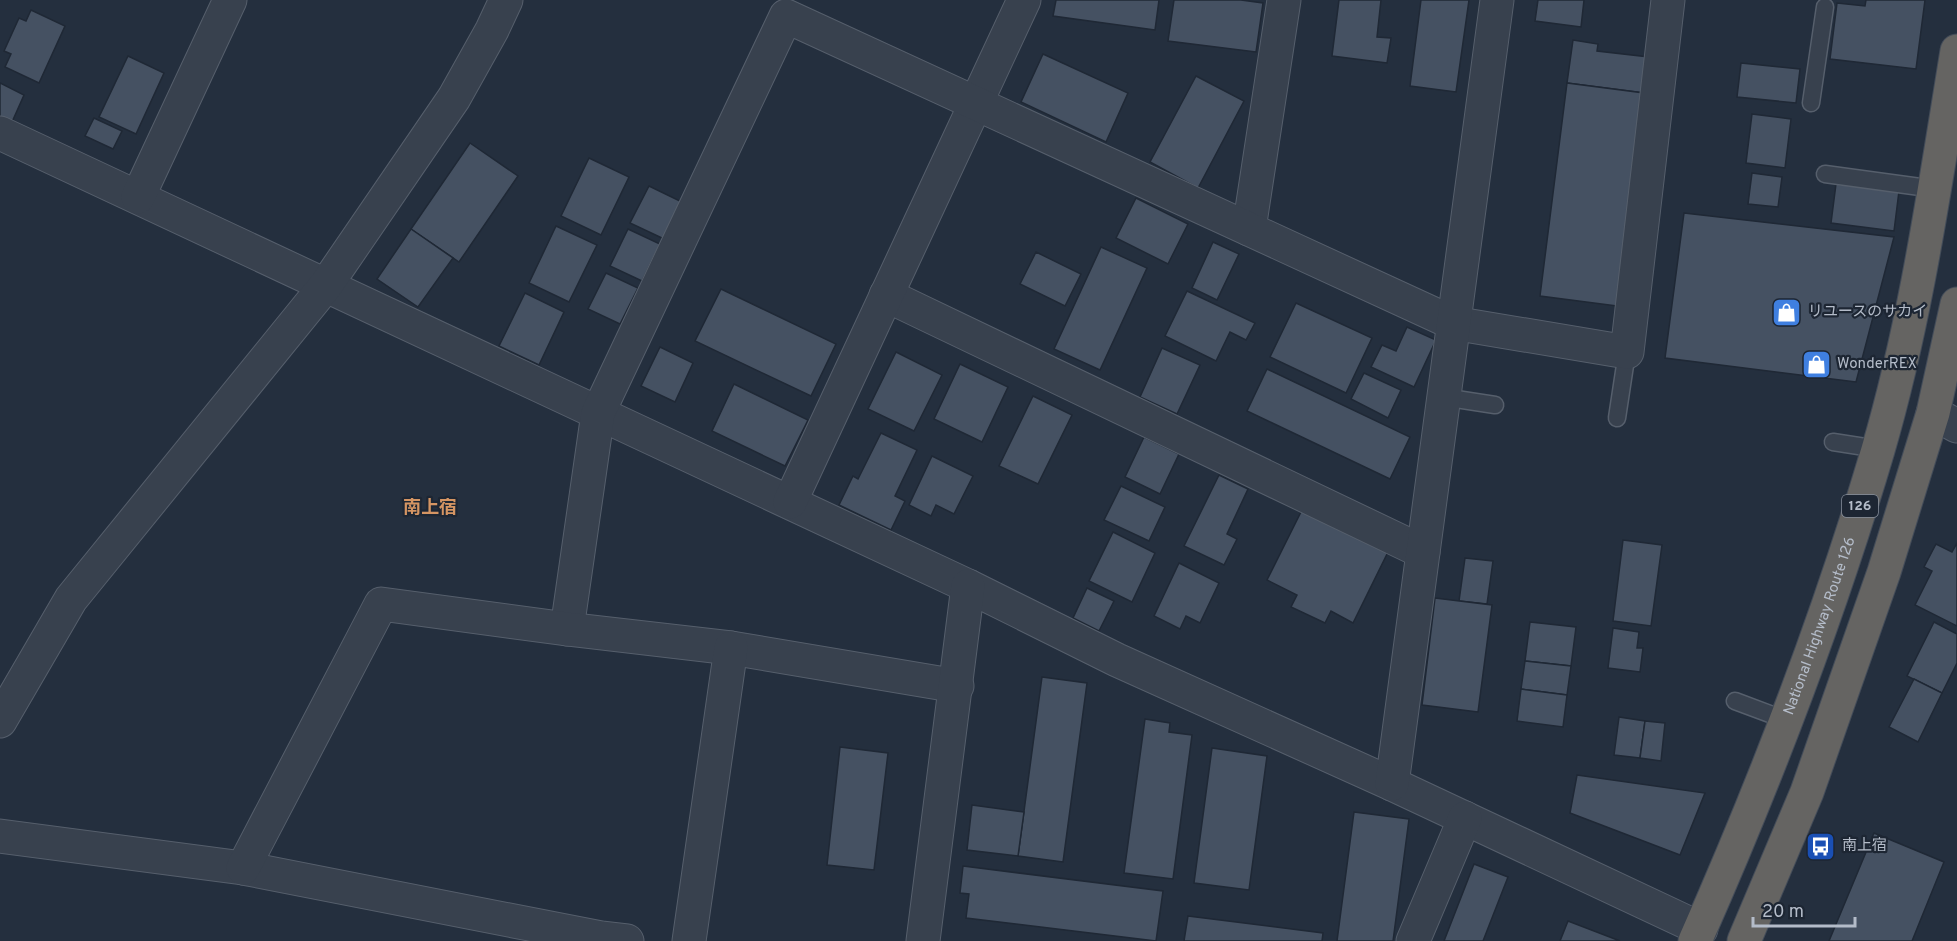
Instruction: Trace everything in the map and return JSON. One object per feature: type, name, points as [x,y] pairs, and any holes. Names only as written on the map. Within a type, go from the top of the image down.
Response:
[{"type":"highway","name":"National Highway Route 126","points":[[1698,935],[1755,800],[1812,650],[1878,449],[1922,270],[1957,51]]},
{"type":"highway","name":"126","points":[[1744,941],[1807,792],[1884,572],[1945,420],[1957,304]]},
{"type":"street","points":[[138,197],[230,0]]},
{"type":"street","points":[[0,720],[71,599],[326,285],[454,98],[507,0]]},
{"type":"street","points":[[790,502],[1024,0]]},
{"type":"street","points":[[1249,229],[1284,0]]},
{"type":"street","points":[[1392,784],[1497,0]]},
{"type":"street","points":[[567,629],[598,413],[786,16],[1454,323],[1627,352],[1668,0]]},
{"type":"street","points":[[0,133],[790,502],[968,586],[1117,660],[1465,818],[1698,935]]},
{"type":"street","points":[[886,295],[1423,552]]},
{"type":"street","points":[[923,941],[968,586]]},
{"type":"street","points":[[243,868],[381,604],[731,648],[957,686]]},
{"type":"street","points":[[689,941],[731,648]]},
{"type":"street","points":[[1413,941],[1465,818]]},
{"type":"street","points":[[0,836],[243,868],[610,940]]},
{"type":"lane","points":[[1811,103],[1825,7]]},
{"type":"lane","points":[[1825,174],[1935,189]]},
{"type":"lane","points":[[1617,418],[1627,352]]},
{"type":"lane","points":[[1443,398],[1495,405]]},
{"type":"lane","points":[[1833,442],[1878,449]]},
{"type":"lane","points":[[1735,701],[1786,720]]},
{"type":"building","points":[[1056,0],[1159,0],[1155,30],[1053,16]]},
{"type":"building","points":[[1174,0],[1241,0],[1263,3],[1256,52],[1168,41]]},
{"type":"building","points":[[1339,0],[1381,0],[1377,37],[1391,38],[1387,63],[1332,56]]},
{"type":"building","points":[[1421,0],[1469,0],[1456,92],[1410,86]]},
{"type":"building","points":[[1538,0],[1584,0],[1581,27],[1535,21]]},
{"type":"building","points":[[1866,0],[1925,0],[1916,69],[1830,59],[1837,3],[1865,6]]},
{"type":"building","points":[[31,10],[65,26],[39,83],[5,67],[11,54],[4,51],[19,18],[26,21]]},
{"type":"building","points":[[1573,40],[1598,44],[1597,51],[1649,57],[1644,93],[1567,83]]},
{"type":"building","points":[[1043,54],[1128,93],[1106,142],[1021,102]]},
{"type":"building","points":[[128,56],[164,73],[136,134],[99,117]]},
{"type":"building","points":[[1741,63],[1800,69],[1796,103],[1737,97]]},
{"type":"building","points":[[1196,76],[1244,101],[1198,188],[1150,162]]},
{"type":"building","points":[[0,83],[24,95],[12,122],[0,117]]},
{"type":"building","points":[[1567,83],[1644,93],[1617,306],[1540,296]]},
{"type":"building","points":[[1752,114],[1791,119],[1785,168],[1746,163]]},
{"type":"building","points":[[94,118],[122,131],[113,149],[85,136]]},
{"type":"building","points":[[470,143],[518,176],[459,262],[411,229]]},
{"type":"building","points":[[589,158],[629,177],[601,235],[561,216]]},
{"type":"building","points":[[1752,173],[1782,177],[1778,207],[1748,204]]},
{"type":"building","points":[[1836,184],[1899,191],[1894,231],[1831,223]]},
{"type":"building","points":[[649,186],[682,202],[664,239],[630,223]]},
{"type":"building","points":[[1136,198],[1188,224],[1168,264],[1116,238]]},
{"type":"building","points":[[1684,213],[1894,237],[1856,382],[1665,358]]},
{"type":"building","points":[[556,226],[597,245],[569,302],[529,283]]},
{"type":"building","points":[[411,229],[453,258],[418,307],[377,279]]},
{"type":"building","points":[[628,229],[660,244],[642,281],[610,266]]},
{"type":"building","points":[[1213,242],[1239,254],[1217,300],[1192,288]]},
{"type":"building","points":[[1101,247],[1147,268],[1100,370],[1054,349]]},
{"type":"building","points":[[1036,252],[1081,274],[1065,306],[1020,284]]},
{"type":"building","points":[[606,273],[638,288],[620,324],[588,309]]},
{"type":"building","points":[[721,289],[836,344],[811,396],[695,341]]},
{"type":"building","points":[[1187,291],[1255,323],[1246,340],[1230,332],[1216,361],[1165,336]]},
{"type":"building","points":[[525,293],[564,312],[539,365],[499,346]]},
{"type":"building","points":[[1296,303],[1372,338],[1346,393],[1270,357]]},
{"type":"building","points":[[1407,327],[1436,340],[1414,387],[1371,367],[1382,345],[1396,351]]},
{"type":"building","points":[[660,347],[693,363],[675,402],[641,386]]},
{"type":"building","points":[[1162,348],[1200,365],[1177,414],[1140,397]]},
{"type":"building","points":[[896,352],[942,375],[914,431],[868,409]]},
{"type":"building","points":[[960,364],[1008,387],[982,442],[934,419]]},
{"type":"building","points":[[1267,369],[1410,437],[1390,479],[1247,411]]},
{"type":"building","points":[[1364,373],[1401,390],[1388,418],[1351,399]]},
{"type":"building","points":[[734,384],[808,420],[785,466],[712,431]]},
{"type":"building","points":[[1033,396],[1072,415],[1038,484],[999,466]]},
{"type":"building","points":[[881,433],[917,450],[895,496],[905,501],[891,530],[839,505],[853,476],[858,479]]},
{"type":"building","points":[[1144,437],[1179,454],[1160,494],[1125,477]]},
{"type":"building","points":[[932,456],[973,476],[954,514],[936,505],[931,516],[909,505]]},
{"type":"building","points":[[1219,475],[1248,489],[1227,534],[1237,539],[1224,565],[1184,546]]},
{"type":"building","points":[[1121,486],[1165,507],[1149,541],[1104,520]]},
{"type":"building","points":[[1302,510],[1388,552],[1353,623],[1331,611],[1325,623],[1291,607],[1297,595],[1267,580]]},
{"type":"building","points":[[1113,532],[1155,553],[1132,602],[1089,581]]},
{"type":"building","points":[[1623,540],[1662,545],[1651,626],[1613,621]]},
{"type":"building","points":[[1957,543],[1957,626],[1915,605],[1932,571],[1924,567],[1936,544],[1952,552]]},
{"type":"building","points":[[1465,558],[1493,561],[1487,604],[1459,601]]},
{"type":"building","points":[[1179,563],[1219,583],[1200,623],[1186,616],[1180,629],[1154,616]]},
{"type":"building","points":[[1087,588],[1114,601],[1099,631],[1073,618]]},
{"type":"building","points":[[1435,598],[1492,605],[1478,712],[1422,705]]},
{"type":"building","points":[[1530,622],[1576,627],[1571,666],[1525,661]]},
{"type":"building","points":[[1934,622],[1957,634],[1957,663],[1942,693],[1907,676]]},
{"type":"building","points":[[1613,628],[1639,632],[1637,648],[1643,648],[1640,672],[1608,668]]},
{"type":"building","points":[[1525,661],[1571,666],[1567,695],[1521,689]]},
{"type":"building","points":[[1042,677],[1087,683],[1063,862],[1018,856]]},
{"type":"building","points":[[1914,679],[1942,693],[1918,742],[1889,727]]},
{"type":"building","points":[[1521,689],[1567,695],[1563,727],[1517,721]]},
{"type":"building","points":[[1619,717],[1645,721],[1640,758],[1614,755]]},
{"type":"building","points":[[1145,719],[1170,723],[1169,732],[1192,735],[1173,879],[1124,873]]},
{"type":"building","points":[[1645,721],[1665,723],[1661,761],[1640,758]]},
{"type":"building","points":[[840,747],[888,753],[874,870],[827,865]]},
{"type":"building","points":[[1212,748],[1267,756],[1249,890],[1194,883]]},
{"type":"building","points":[[1577,775],[1705,793],[1680,855],[1570,813]]},
{"type":"building","points":[[972,805],[1024,812],[1018,856],[967,850]]},
{"type":"building","points":[[1354,812],[1409,819],[1393,941],[1337,941]]},
{"type":"building","points":[[1874,833],[1944,862],[1912,941],[1829,941]]},
{"type":"building","points":[[1474,864],[1508,877],[1483,941],[1444,941]]},
{"type":"building","points":[[963,866],[1163,891],[1156,941],[966,918],[969,894],[960,893]]},
{"type":"building","points":[[1188,916],[1323,933],[1322,941],[1184,941]]},
{"type":"building","points":[[1568,921],[1620,941],[1560,941]]},
{"type":"place","name":"リユースのサカイ","points":[[1787,312]]},
{"type":"place","name":"WonderREX","points":[[1816,364]]},
{"type":"place","name":"南上宿","points":[[1821,846]]},
{"type":"district","name":"南上宿","points":[[430,508]]}]
